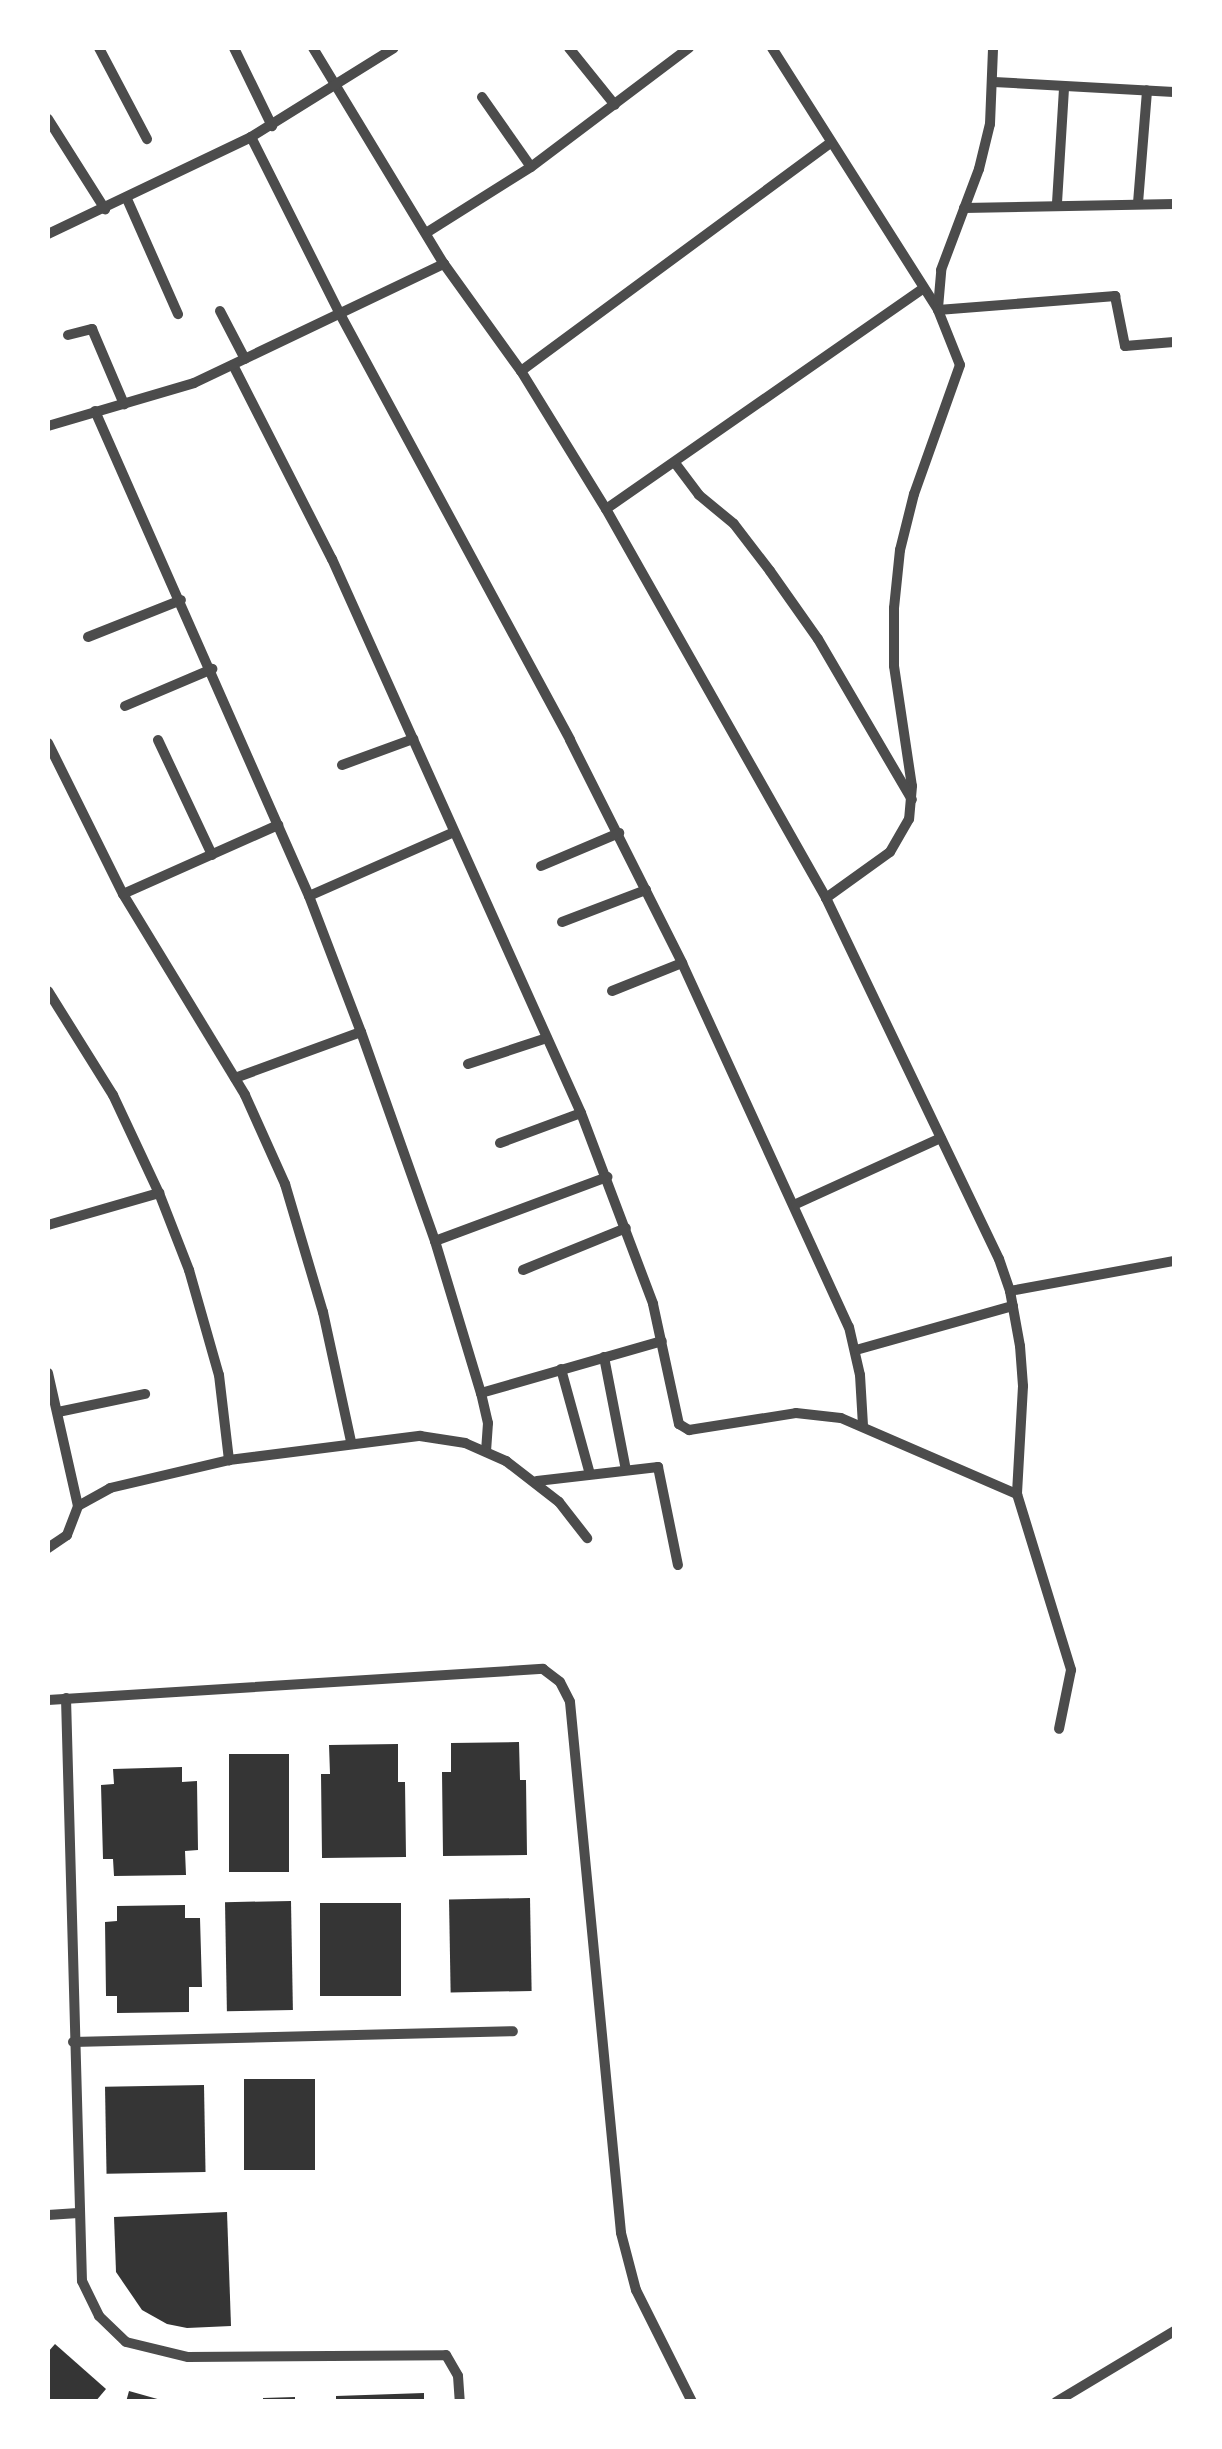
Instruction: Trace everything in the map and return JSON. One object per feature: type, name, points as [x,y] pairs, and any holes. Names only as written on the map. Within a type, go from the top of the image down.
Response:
[{"type":"street","points":[[99,48],[147,139]]},
{"type":"street","points":[[234,48],[272,126]]},
{"type":"street","points":[[313,48],[444,264],[521,370],[606,510],[826,898],[1010,1291],[1022,1386],[1016,1494],[1071,1670],[1059,1729]]},
{"type":"street","points":[[48,234],[251,138],[394,48]]},
{"type":"street","points":[[569,48],[615,105]]},
{"type":"street","points":[[772,48],[938,310],[960,365],[914,494],[900,550],[894,666],[912,800],[902,837],[890,852],[826,898]]},
{"type":"street","points":[[938,310],[941,270],[990,124],[993,48]]},
{"type":"street","points":[[426,233],[531,168],[684,49]]},
{"type":"street","points":[[994,82],[1174,92]]},
{"type":"street","points":[[1058,203],[1064,87]]},
{"type":"street","points":[[1138,204],[1147,90]]},
{"type":"street","points":[[482,97],[531,168]]},
{"type":"street","points":[[48,119],[104,209]]},
{"type":"street","points":[[251,138],[340,314],[618,833],[682,963],[796,1204],[856,1350],[863,1425]]},
{"type":"street","points":[[521,370],[830,143]]},
{"type":"street","points":[[127,199],[178,314]]},
{"type":"street","points":[[964,208],[1058,203],[1174,204]]},
{"type":"street","points":[[48,426],[194,383],[444,264]]},
{"type":"street","points":[[606,510],[922,289]]},
{"type":"street","points":[[938,310],[1115,296],[1125,346],[1174,342]]},
{"type":"street","points":[[220,311],[245,359]]},
{"type":"street","points":[[68,335],[92,329],[124,404]]},
{"type":"street","points":[[234,365],[332,559],[581,1113],[626,1228],[662,1341],[677,1418],[689,1430],[796,1413],[863,1425],[1016,1494]]},
{"type":"street","points":[[95,411],[212,669],[309,896],[361,1032],[435,1241],[481,1393],[488,1423],[486,1450]]},
{"type":"street","points":[[676,463],[698,494],[734,524],[818,639],[912,800]]},
{"type":"street","points":[[88,637],[180,600]]},
{"type":"street","points":[[125,706],[212,669]]},
{"type":"street","points":[[342,764],[413,739]]},
{"type":"street","points":[[158,740],[212,855]]},
{"type":"street","points":[[48,743],[123,894],[236,1078],[285,1184],[323,1312],[351,1442]]},
{"type":"street","points":[[123,894],[278,825]]},
{"type":"street","points":[[309,896],[454,832]]},
{"type":"street","points":[[542,866],[618,833]]},
{"type":"street","points":[[562,922],[646,890]]},
{"type":"street","points":[[612,991],[682,963]]},
{"type":"street","points":[[48,991],[114,1095],[189,1270],[219,1375],[228,1460]]},
{"type":"street","points":[[236,1078],[361,1032]]},
{"type":"street","points":[[468,1064],[547,1038]]},
{"type":"street","points":[[500,1143],[581,1113]]},
{"type":"street","points":[[796,1204],[940,1138]]},
{"type":"street","points":[[435,1241],[607,1177]]},
{"type":"street","points":[[48,1224],[159,1193]]},
{"type":"street","points":[[523,1270],[626,1228]]},
{"type":"street","points":[[1010,1291],[1174,1261]]},
{"type":"street","points":[[856,1350],[1013,1306]]},
{"type":"street","points":[[481,1393],[662,1341]]},
{"type":"street","points":[[604,1357],[626,1470]]},
{"type":"street","points":[[561,1369],[590,1474]]},
{"type":"street","points":[[48,1373],[78,1506],[67,1535],[48,1548]]},
{"type":"street","points":[[58,1412],[145,1394]]},
{"type":"street","points":[[78,1506],[110,1488],[228,1460],[420,1436],[486,1450],[537,1482],[587,1538]]},
{"type":"street","points":[[537,1482],[651,1466],[661,1472],[678,1565]]},
{"type":"street","points":[[48,1700],[543,1669],[560,1682],[570,1702],[621,2234],[636,2290],[692,2402]]},
{"type":"street","points":[[66,1698],[78,2214],[82,2281],[99,2316],[126,2342],[188,2356],[446,2356],[458,2376],[460,2402]]},
{"type":"street","points":[[73,2042],[512,2031]]},
{"type":"street","points":[[48,2215],[78,2214]]},
{"type":"street","points":[[1056,2402],[1174,2330]]},
{"type":"building","points":[[519,1742],[520,1780],[526,1780],[527,1855],[443,1856],[442,1772],[451,1772],[451,1743]]},
{"type":"building","points":[[398,1744],[398,1782],[405,1782],[406,1857],[322,1858],[321,1774],[330,1774],[329,1745]]},
{"type":"building","points":[[229,1754],[289,1754],[289,1872],[229,1872]]},
{"type":"building","points":[[182,1767],[182,1782],[197,1781],[198,1850],[185,1851],[186,1875],[114,1876],[113,1859],[103,1859],[101,1785],[114,1784],[113,1769]]},
{"type":"building","points":[[530,1898],[532,1991],[451,1992],[449,1899]]},
{"type":"building","points":[[291,1901],[293,2010],[227,2011],[225,1902]]},
{"type":"building","points":[[320,1903],[401,1903],[401,1996],[320,1996]]},
{"type":"building","points":[[185,1905],[185,1918],[200,1918],[202,1987],[189,1987],[189,2012],[117,2013],[117,1996],[106,1996],[105,1922],[117,1921],[117,1906]]},
{"type":"building","points":[[244,2079],[315,2079],[315,2170],[244,2170]]},
{"type":"building","points":[[204,2085],[206,2172],[107,2174],[105,2087]]},
{"type":"building","points":[[227,2212],[231,2326],[187,2328],[167,2324],[142,2310],[116,2272],[114,2217]]},
{"type":"building","points":[[55,2344],[106,2389],[95,2402],[48,2402],[48,2352]]},
{"type":"building","points":[[129,2391],[161,2400],[161,2402],[126,2402]]},
{"type":"building","points":[[424,2393],[424,2402],[336,2402],[336,2396]]},
{"type":"building","points":[[295,2397],[295,2402],[263,2402],[263,2398]]}]
